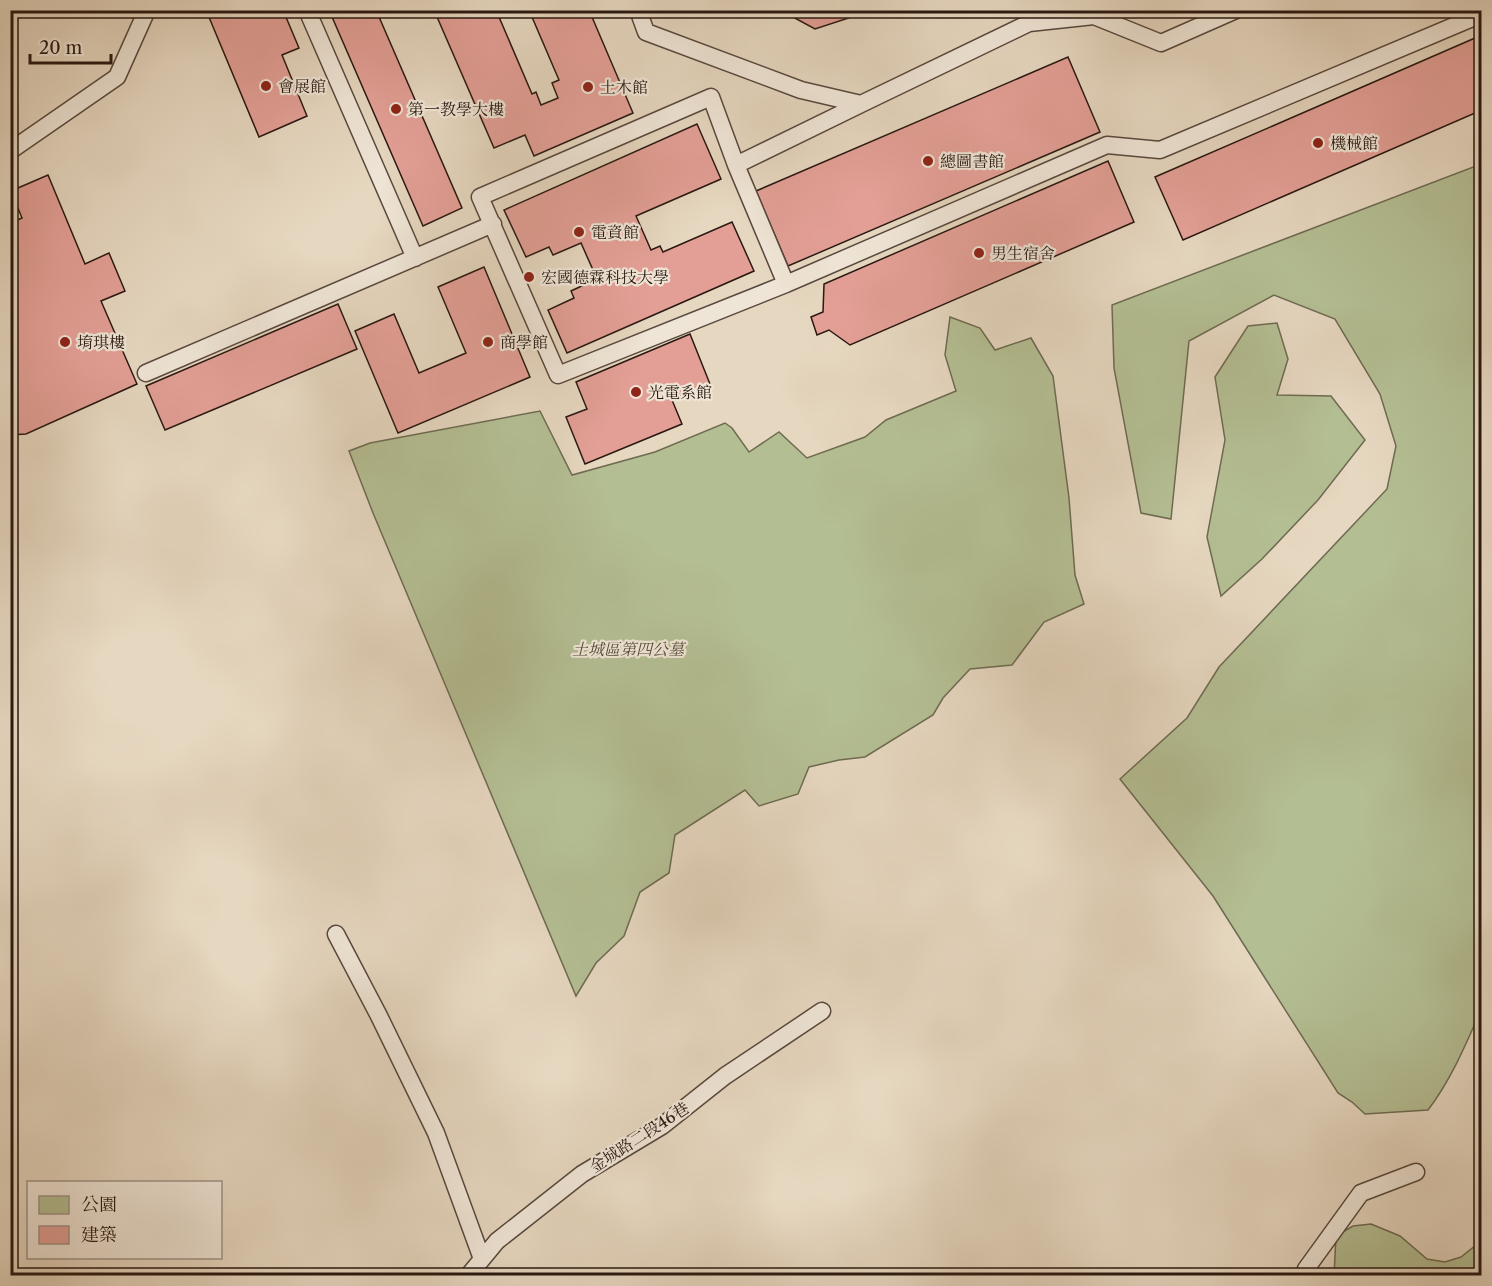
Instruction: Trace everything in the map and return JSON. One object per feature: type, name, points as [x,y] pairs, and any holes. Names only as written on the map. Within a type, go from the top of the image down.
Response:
[{"type":"lane","points":[[10,151],[117,76],[147,10]]},
{"type":"lane","points":[[307,10],[415,258]]},
{"type":"lane","points":[[638,10],[646,32],[801,90],[861,104]]},
{"type":"lane","points":[[736,165],[1029,23],[1094,16],[1161,43],[1236,10]]},
{"type":"lane","points":[[786,284],[736,165],[711,97],[480,197],[558,375],[786,284],[1107,145],[1160,150],[1482,14]]},
{"type":"lane","points":[[146,373],[493,224]]},
{"type":"lane","points":[[336,934],[436,1133],[482,1259]]},
{"type":"lane","name":"金城路二段46巷","points":[[468,1275],[497,1241],[582,1174],[662,1126],[725,1077],[822,1011]]},
{"type":"lane","points":[[1305,1275],[1306,1269],[1361,1193],[1416,1172]]},
{"type":"green space","points":[[1481,164],[1481,1010],[1451,1074],[1428,1110],[1365,1114],[1338,1093],[1213,896],[1120,779],[1187,718],[1219,667],[1387,489],[1396,446],[1380,394],[1335,319],[1274,295],[1189,341],[1171,519],[1141,513],[1114,368],[1112,305]]},
{"type":"green space","name":"土城區第四公墓","points":[[950,317],[980,328],[995,350],[1031,338],[1053,376],[1069,498],[1075,575],[1084,604],[1044,622],[1012,665],[970,669],[943,698],[933,715],[865,757],[809,767],[798,794],[759,806],[745,790],[675,835],[669,873],[640,892],[624,936],[596,963],[576,996],[349,451],[370,443],[540,411],[572,475],[655,452],[725,423],[732,428],[749,452],[779,432],[807,458],[865,437],[886,420],[956,391],[945,355]]},
{"type":"green space","points":[[1277,323],[1288,359],[1277,395],[1331,396],[1365,440],[1318,500],[1262,559],[1221,596],[1207,537],[1225,440],[1215,377],[1248,326]]},
{"type":"green space","points":[[1371,1224],[1400,1236],[1427,1259],[1445,1262],[1461,1257],[1481,1241],[1481,1275],[1334,1276],[1336,1236],[1353,1226]]},
{"type":"building","name":"會展館","points":[[206,10],[283,10],[299,48],[282,55],[307,116],[259,137]]},
{"type":"building","name":"第一教學大樓","points":[[329,10],[376,10],[462,208],[423,226]]},
{"type":"building","name":"土木館","points":[[434,10],[496,10],[532,94],[536,92],[541,105],[558,98],[552,83],[559,80],[529,10],[589,10],[633,113],[534,156],[525,135],[494,148]]},
{"type":"building","points":[[780,10],[873,10],[815,29]]},
{"type":"building","name":"機械館","points":[[1482,35],[1482,110],[1183,240],[1155,177]]},
{"type":"building","name":"總圖書館","points":[[1068,57],[1100,132],[788,266],[756,191]]},
{"type":"building","name":"電資館","points":[[697,124],[721,179],[636,216],[651,250],[660,246],[663,252],[732,222],[754,271],[567,353],[548,310],[574,298],[571,291],[597,279],[581,243],[553,255],[549,247],[526,257],[504,210]]},
{"type":"building","name":"男生宿舍","points":[[1108,161],[1134,222],[850,345],[829,330],[817,335],[811,317],[823,312],[824,284]]},
{"type":"building","name":"堉琪樓","points":[[48,175],[85,264],[109,253],[125,291],[101,301],[137,384],[26,434],[10,435],[10,223],[22,218],[11,191]]},
{"type":"building","name":"商學館","points":[[484,267],[530,377],[398,433],[355,331],[394,314],[419,373],[466,353],[438,287]]},
{"type":"building","points":[[338,304],[357,349],[165,430],[146,386]]},
{"type":"building","name":"光電系館","points":[[690,334],[710,384],[672,400],[682,424],[585,464],[566,417],[587,409],[576,382]]},
{"type":"place","name":"會展館","points":[[266,86]]},
{"type":"place","name":"土木館","points":[[588,87]]},
{"type":"place","name":"第一教學大樓","points":[[396,109]]},
{"type":"place","name":"機械館","points":[[1318,143]]},
{"type":"place","name":"總圖書館","points":[[928,161]]},
{"type":"place","name":"電資館","points":[[579,232]]},
{"type":"place","name":"男生宿舍","points":[[979,253]]},
{"type":"place","name":"宏國德霖科技大學","points":[[529,277]]},
{"type":"place","name":"堉琪樓","points":[[65,342]]},
{"type":"place","name":"商學館","points":[[488,342]]},
{"type":"place","name":"光電系館","points":[[636,392]]}]
